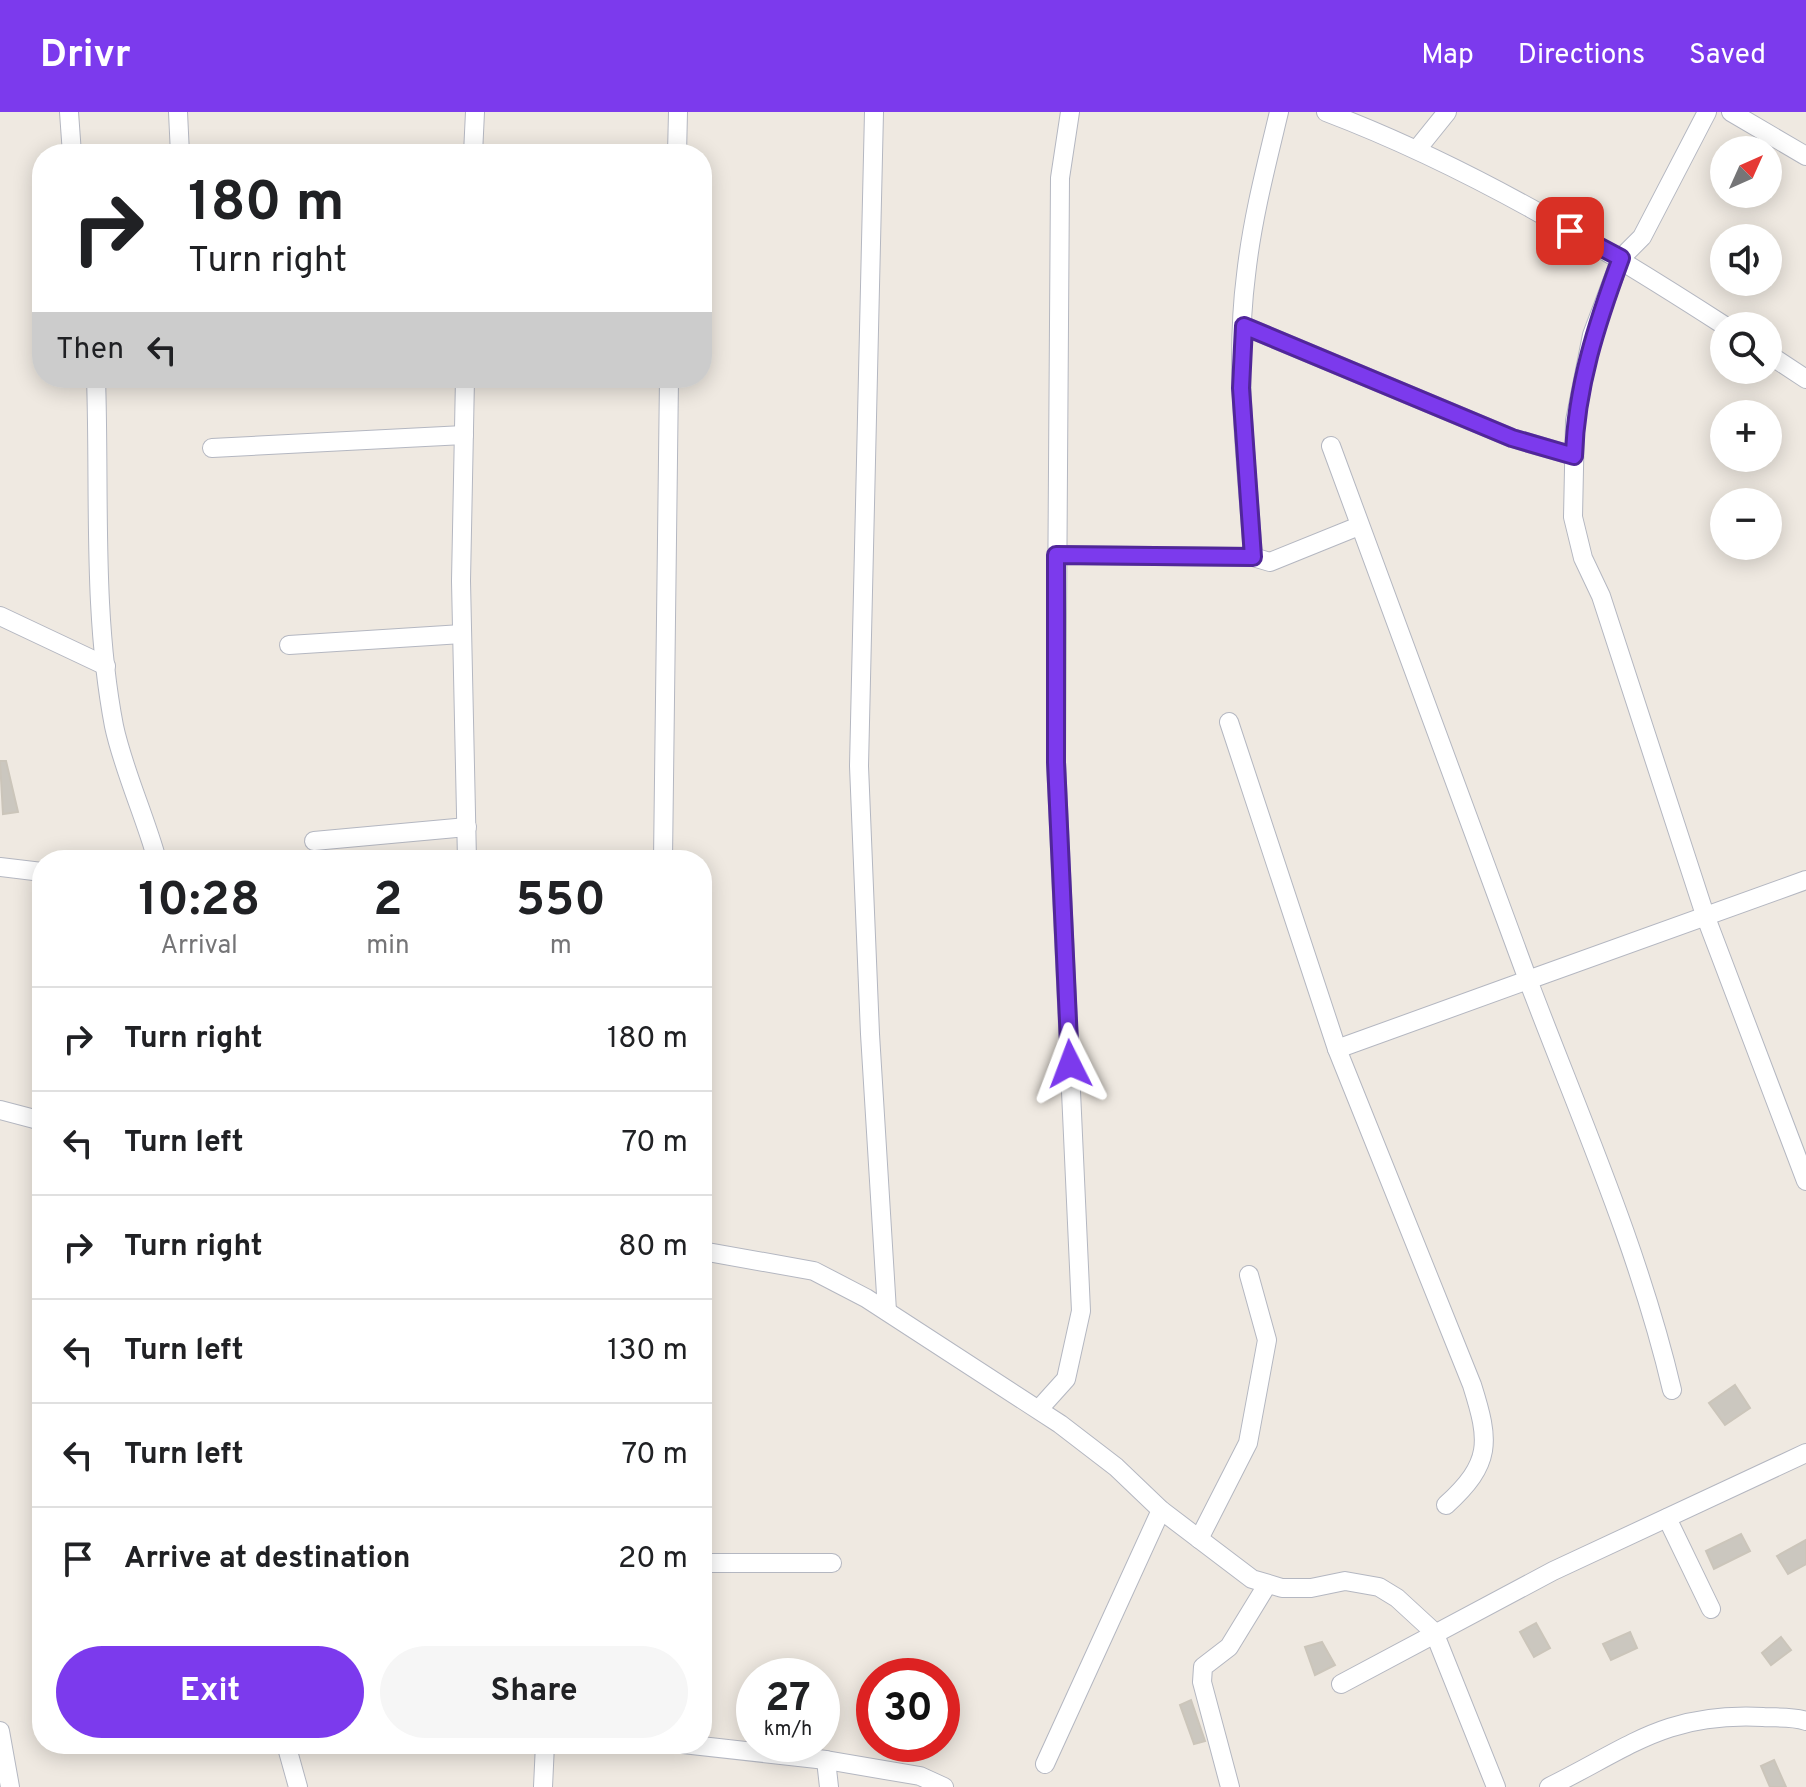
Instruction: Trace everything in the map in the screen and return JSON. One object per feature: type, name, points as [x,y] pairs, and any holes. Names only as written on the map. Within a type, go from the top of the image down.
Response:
[{"type":"street","points":[[69,112],[71,144]]},
{"type":"street","points":[[178,112],[180,144]]},
{"type":"street","points":[[473,144],[475,112]]},
{"type":"street","points":[[677,144],[678,112]]},
{"type":"street","points":[[874,112],[859,766],[870,1034],[887,1311]]},
{"type":"street","points":[[1039,1409],[1066,1379],[1081,1311],[1056,762],[1060,178],[1070,112]]},
{"type":"street","points":[[1253,557],[1241,388],[1245,277],[1258,198],[1279,112]]},
{"type":"street","points":[[1326,112],[1418,148],[1621,258],[1710,316]]},
{"type":"street","points":[[1418,148],[1447,112]]},
{"type":"street","points":[[1707,112],[1642,237],[1621,258],[1592,335],[1575,421],[1573,517],[1583,558],[1601,596],[1705,915],[1806,1181]]},
{"type":"street","points":[[1731,112],[1806,156]]},
{"type":"street","points":[[1244,326],[1512,438],[1574,456]]},
{"type":"street","points":[[1782,363],[1806,379]]},
{"type":"street","points":[[96,388],[98,588],[106,666],[115,728],[154,850]]},
{"type":"street","points":[[465,388],[462,634],[467,850]]},
{"type":"street","points":[[663,850],[669,388]]},
{"type":"street","points":[[212,448],[464,435]]},
{"type":"street","points":[[1331,446],[1626,1238],[1661,1344],[1672,1390]]},
{"type":"street","points":[[1056,555],[1253,557],[1270,562],[1359,526]]},
{"type":"street","points":[[0,616],[106,666]]},
{"type":"street","points":[[289,645],[462,634]]},
{"type":"street","points":[[1229,722],[1337,1049],[1472,1385],[1484,1423],[1483,1455],[1472,1481],[1446,1505]]},
{"type":"street","points":[[314,841],[467,827]]},
{"type":"street","points":[[0,867],[32,871]]},
{"type":"street","points":[[1337,1049],[1806,880]]},
{"type":"street","points":[[0,1110],[32,1118]]},
{"type":"street","points":[[712,1253],[814,1271],[887,1311],[1039,1409],[1094,1449],[1161,1510],[1252,1579],[1267,1585],[1311,1588],[1345,1581],[1379,1587],[1397,1598],[1434,1632],[1496,1787]]},
{"type":"street","points":[[1199,1539],[1248,1443],[1267,1340],[1249,1275]]},
{"type":"street","points":[[1341,1684],[1434,1632],[1806,1453]]},
{"type":"street","points":[[1045,1764],[1161,1510]]},
{"type":"street","points":[[1667,1518],[1711,1609]]},
{"type":"street","points":[[712,1563],[832,1563]]},
{"type":"street","points":[[1230,1787],[1202,1682],[1203,1667],[1229,1647],[1267,1585]]},
{"type":"street","points":[[1549,1787],[1617,1749],[1669,1726],[1714,1716],[1806,1721]]},
{"type":"street","points":[[0,1731],[10,1787]]},
{"type":"street","points":[[712,1747],[736,1750]]},
{"type":"street","points":[[289,1754],[298,1787]]},
{"type":"street","points":[[543,1787],[545,1754]]},
{"type":"street","points":[[826,1762],[829,1787]]},
{"type":"street","points":[[838,1762],[920,1776],[944,1787]]},
{"type":"building","points":[[0,761],[6,761],[18,812],[3,814]]},
{"type":"building","points":[[1735,1385],[1750,1408],[1725,1425],[1709,1403]]},
{"type":"building","points":[[1741,1534],[1750,1551],[1714,1569],[1706,1551]]},
{"type":"building","points":[[1806,1540],[1806,1564],[1788,1574],[1777,1556]]},
{"type":"building","points":[[1536,1623],[1550,1648],[1534,1657],[1520,1632]]},
{"type":"building","points":[[1630,1632],[1637,1648],[1611,1660],[1603,1644]]},
{"type":"building","points":[[1781,1637],[1791,1650],[1771,1665],[1762,1653]]},
{"type":"building","points":[[1322,1642],[1335,1665],[1315,1675],[1305,1647]]},
{"type":"building","points":[[1191,1700],[1205,1741],[1194,1744],[1180,1705]]},
{"type":"building","points":[[1774,1760],[1786,1787],[1770,1787],[1761,1766]]},
{"type":"route","points":[[1070,1064],[1056,762],[1056,555],[1253,557],[1241,388],[1244,326],[1512,438],[1574,456],[1575,421],[1592,335],[1621,258],[1570,231]]}]
